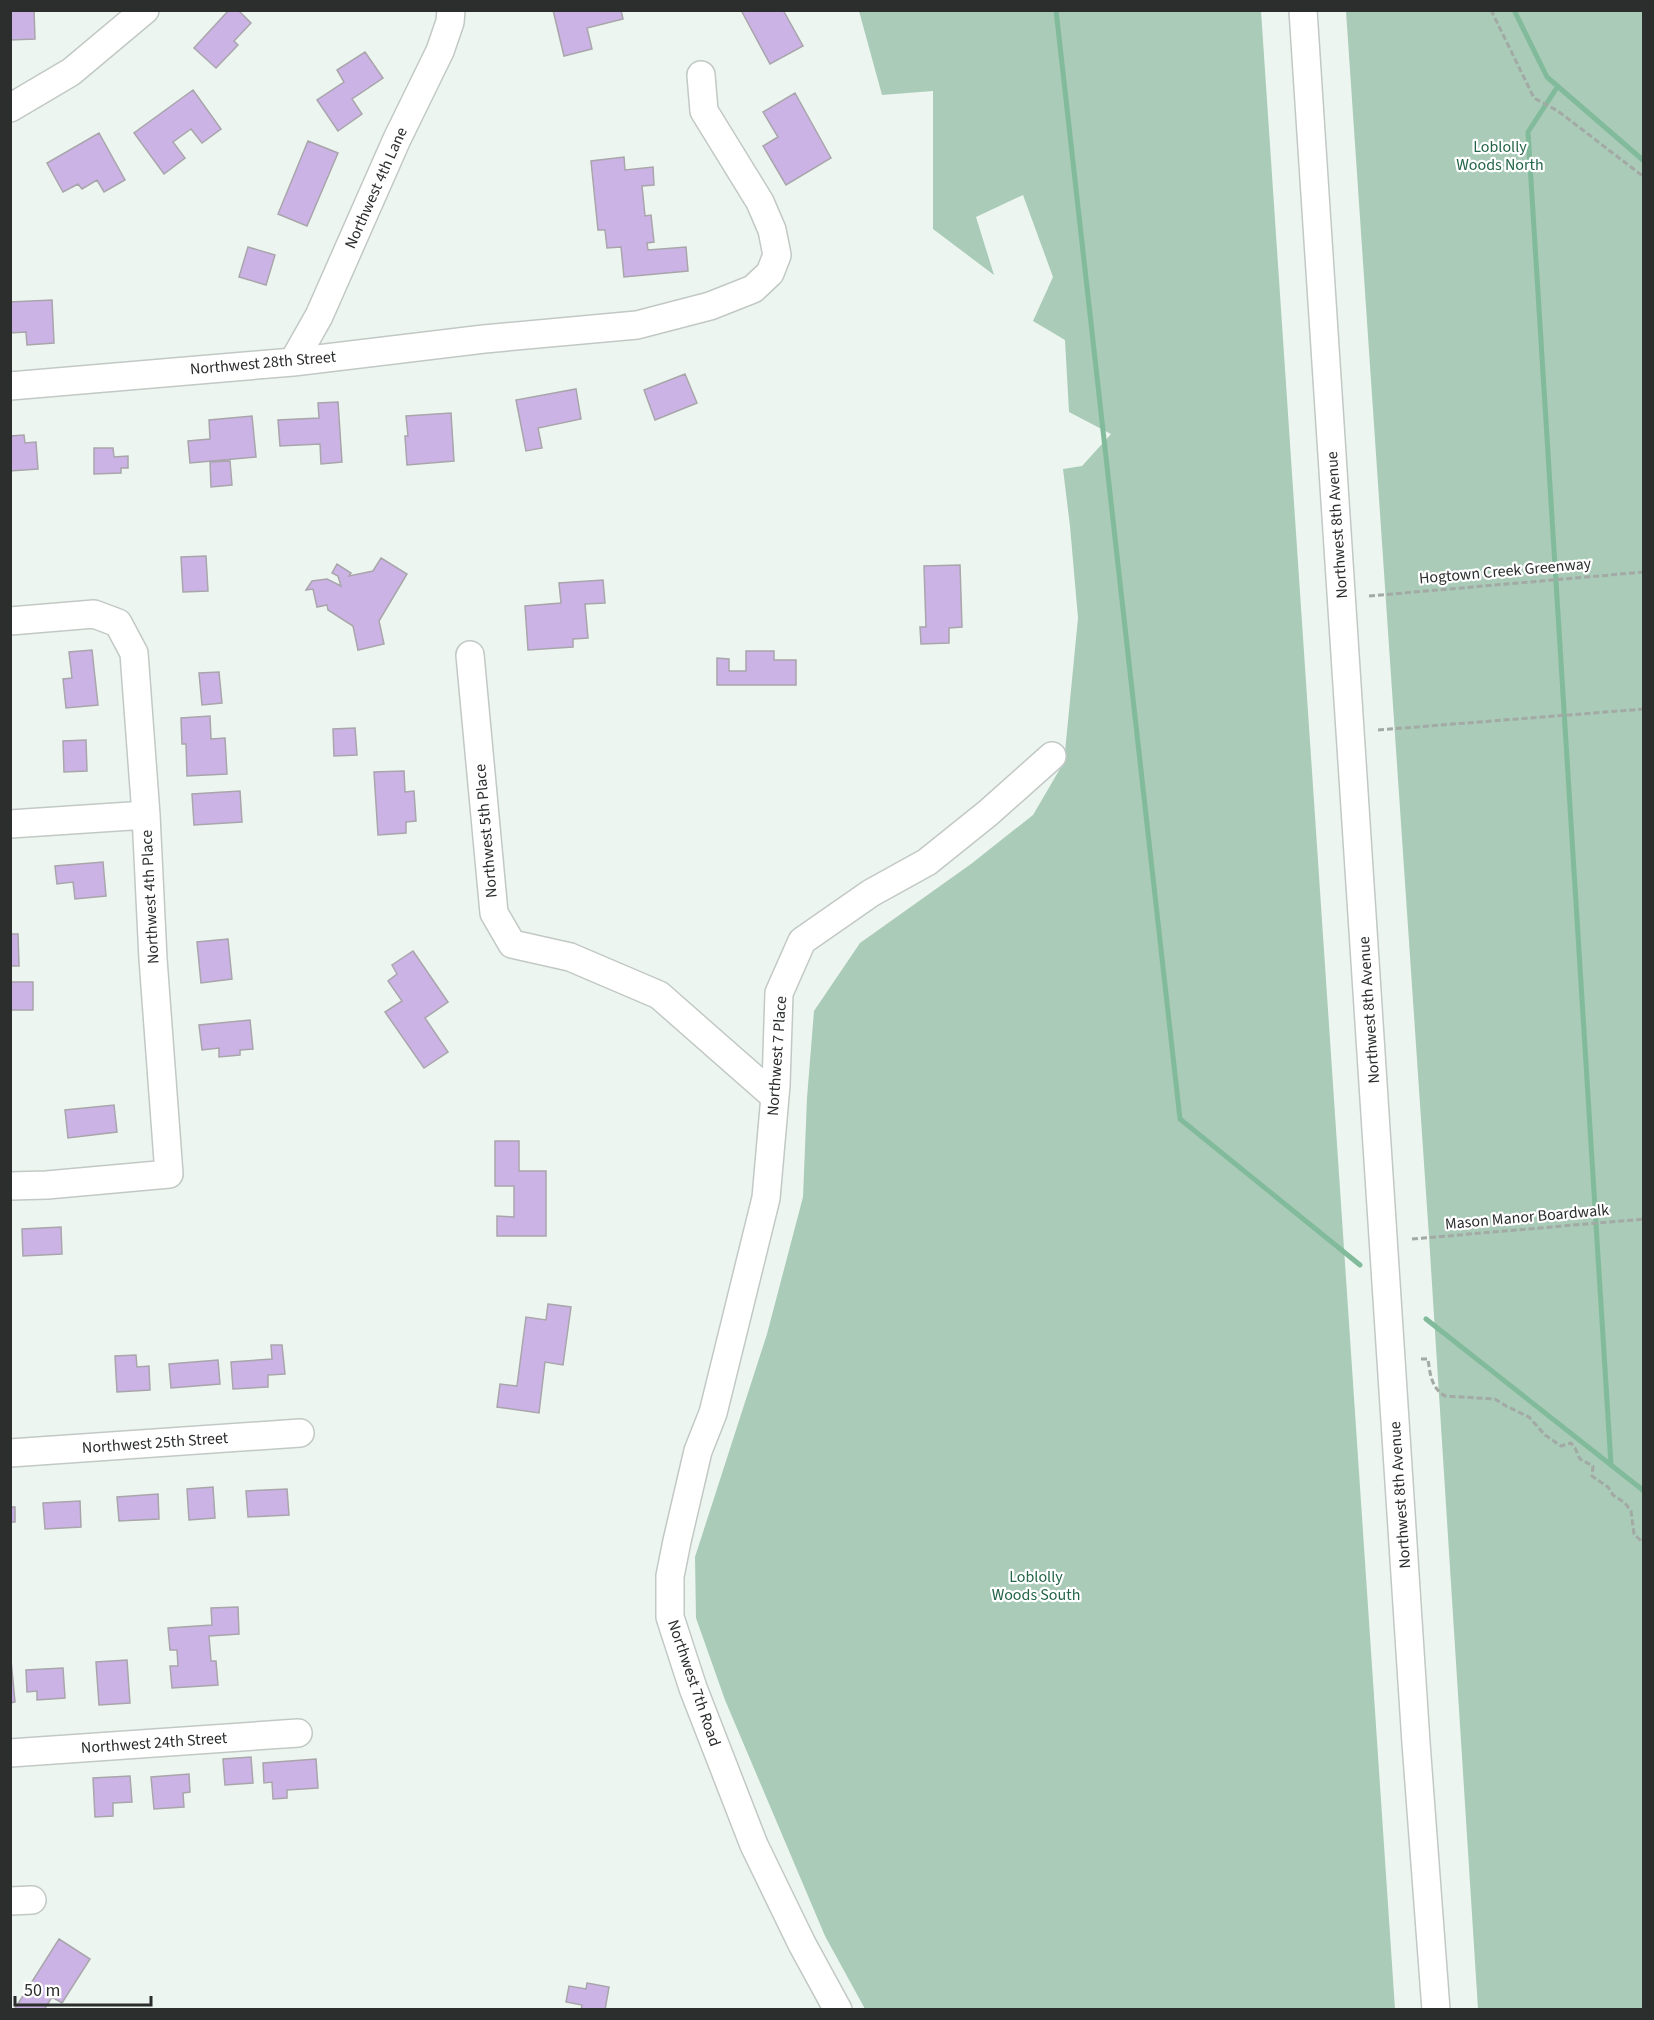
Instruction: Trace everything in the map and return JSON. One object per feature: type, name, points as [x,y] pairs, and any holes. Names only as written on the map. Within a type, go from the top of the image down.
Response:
[{"type":"street","points":[[10,108],[71,72],[145,10]]},
{"type":"street","name":"Northwest 4th Lane","points":[[293,362],[319,316],[397,139],[440,51],[450,22],[451,10]]},
{"type":"street","name":"Northwest 8th Avenue","points":[[1303,10],[1416,1743],[1436,2010]]},
{"type":"street","name":"Northwest 28th Street","points":[[10,386],[293,362],[516,336],[637,325],[710,306],[753,289],[770,273],[777,255],[772,230],[760,202],[704,111],[702,75]]},
{"type":"street","name":"Northwest 4th Place","points":[[10,621],[94,614],[118,623],[134,653],[169,1174],[10,1186]]},
{"type":"street","name":"Northwest 5th Place","points":[[470,655],[494,913],[512,944],[570,957],[659,995],[775,1097]]},
{"type":"street","name":"Northwest 7 Place","points":[[733,1338],[766,1198],[775,1097],[779,993],[802,941],[871,893],[927,862],[988,813],[1052,756]]},
{"type":"street","points":[[10,824],[146,815]]},
{"type":"street","name":"Northwest 7th Road","points":[[733,1338],[713,1413],[698,1451],[676,1541],[670,1576],[670,1617],[693,1688],[754,1845],[802,1944],[838,2010]]},
{"type":"street","name":"Northwest 25th Street","points":[[10,1453],[300,1433]]},
{"type":"street","name":"Northwest 24th Street","points":[[10,1753],[298,1733]]},
{"type":"path","points":[[1491,10],[1534,98],[1558,111],[1644,177]]},
{"type":"path","name":"Hogtown Creek Greenway","points":[[1369,596],[1644,572]]},
{"type":"path","points":[[1378,730],[1644,709]]},
{"type":"path","name":"Mason Manor Boardwalk","points":[[1412,1239],[1644,1219]]},
{"type":"path","points":[[1421,1359],[1428,1359],[1432,1384],[1438,1392],[1445,1396],[1495,1399],[1530,1417],[1555,1443],[1561,1446],[1571,1443],[1580,1459],[1593,1466],[1592,1476],[1625,1503],[1631,1511],[1634,1534],[1642,1542],[1644,1538]]},
{"type":"green space","name":"Loblolly Woods South","points":[[859,11],[1261,11],[1395,2009],[865,2009],[825,1936],[725,1700],[696,1618],[695,1557],[767,1334],[803,1197],[807,1098],[814,1011],[860,943],[971,864],[1033,815],[1064,762],[1078,618],[1063,469],[1082,466],[1111,434],[1069,412],[1065,340],[1033,321],[1053,277],[1023,195],[976,217],[994,275],[933,229],[933,91],[882,95]]},
{"type":"green space","name":"Loblolly Woods North","points":[[1346,11],[1643,11],[1643,2009],[1478,2009],[1429,1237]]},
{"type":"building","points":[[10,10],[34,10],[35,39],[10,40]]},
{"type":"building","points":[[229,10],[238,10],[251,23],[234,41],[238,45],[216,68],[194,48]]},
{"type":"building","points":[[553,10],[621,10],[623,19],[587,28],[592,49],[564,56]]},
{"type":"building","points":[[741,10],[783,10],[803,46],[770,64]]},
{"type":"building","points":[[365,52],[383,78],[352,99],[362,114],[338,131],[317,100],[344,82],[337,70]]},
{"type":"building","points":[[193,90],[221,129],[202,143],[191,129],[173,142],[185,158],[164,174],[134,133]]},
{"type":"building","points":[[795,93],[831,158],[786,185],[763,146],[778,137],[763,112]]},
{"type":"building","points":[[99,133],[125,180],[104,192],[97,180],[82,189],[78,184],[63,192],[47,163]]},
{"type":"building","points":[[308,141],[338,153],[307,226],[278,214]]},
{"type":"building","points":[[624,157],[625,170],[653,167],[654,185],[642,186],[645,216],[651,215],[654,242],[647,243],[648,250],[686,247],[688,271],[624,277],[621,247],[607,248],[605,230],[598,230],[591,161]]},
{"type":"building","points":[[248,247],[275,255],[266,285],[239,277]]},
{"type":"building","points":[[52,300],[54,343],[27,345],[26,332],[10,333],[10,302]]},
{"type":"building","points":[[685,374],[697,403],[655,420],[644,390]]},
{"type":"building","points":[[576,389],[581,419],[538,428],[542,448],[526,451],[516,400]]},
{"type":"building","points":[[338,402],[342,462],[321,464],[320,444],[280,446],[278,420],[319,418],[318,403]]},
{"type":"building","points":[[451,413],[454,461],[407,465],[406,416]]},
{"type":"building","points":[[252,416],[256,457],[190,463],[188,441],[210,439],[209,420]]},
{"type":"building","points":[[24,435],[25,443],[36,442],[38,469],[10,471],[10,436]]},
{"type":"building","points":[[94,448],[113,448],[114,457],[128,456],[128,468],[121,468],[121,473],[94,474]]},
{"type":"building","points":[[230,461],[232,485],[211,487],[210,462]]},
{"type":"building","points":[[206,556],[208,591],[183,592],[181,557]]},
{"type":"building","points":[[381,558],[407,574],[379,621],[384,644],[358,650],[353,626],[328,610],[327,605],[317,607],[313,589],[306,590],[312,581],[327,579],[341,586],[338,576],[332,573],[337,564],[351,573],[349,576],[373,571]]},
{"type":"building","points":[[960,565],[962,627],[949,628],[949,643],[921,644],[920,627],[926,627],[924,566]]},
{"type":"building","points":[[603,580],[605,603],[585,604],[588,638],[573,639],[573,647],[528,650],[525,606],[561,603],[559,583]]},
{"type":"building","points":[[92,650],[98,705],[66,708],[63,679],[72,678],[69,652]]},
{"type":"building","points":[[746,651],[774,651],[774,660],[796,660],[796,685],[717,685],[717,658],[729,659],[729,671],[746,671]]},
{"type":"building","points":[[219,672],[222,703],[202,705],[199,673]]},
{"type":"building","points":[[210,716],[211,739],[225,738],[227,774],[187,776],[186,744],[182,744],[181,718]]},
{"type":"building","points":[[355,728],[357,755],[334,756],[333,729]]},
{"type":"building","points":[[86,740],[87,771],[64,772],[63,741]]},
{"type":"building","points":[[404,771],[405,792],[414,791],[416,821],[406,822],[406,833],[378,835],[374,772]]},
{"type":"building","points":[[240,791],[242,822],[194,825],[192,794]]},
{"type":"building","points":[[103,862],[106,896],[75,899],[73,882],[57,884],[55,866]]},
{"type":"building","points":[[10,934],[18,934],[19,966],[10,966]]},
{"type":"building","points":[[228,939],[232,979],[201,983],[197,942]]},
{"type":"building","points":[[413,951],[448,1002],[425,1018],[448,1052],[424,1068],[385,1012],[402,1001],[388,981],[397,974],[392,965]]},
{"type":"building","points":[[10,982],[33,982],[33,1010],[10,1010]]},
{"type":"building","points":[[250,1020],[253,1049],[240,1050],[240,1055],[219,1057],[219,1048],[202,1050],[199,1025]]},
{"type":"building","points":[[114,1105],[117,1132],[68,1138],[65,1110]]},
{"type":"building","points":[[495,1141],[519,1141],[519,1171],[546,1171],[546,1236],[497,1236],[497,1216],[514,1217],[514,1186],[495,1186]]},
{"type":"building","points":[[61,1227],[62,1254],[23,1256],[22,1229]]},
{"type":"building","points":[[548,1304],[571,1307],[563,1365],[545,1362],[539,1413],[497,1407],[500,1384],[517,1386],[526,1317],[546,1320]]},
{"type":"building","points":[[271,1345],[282,1345],[285,1374],[268,1375],[268,1387],[233,1389],[231,1362],[272,1359]]},
{"type":"building","points":[[136,1355],[137,1367],[149,1366],[150,1390],[117,1392],[115,1356]]},
{"type":"building","points":[[218,1360],[220,1384],[171,1388],[169,1364]]},
{"type":"building","points":[[213,1487],[215,1518],[189,1520],[187,1489]]},
{"type":"building","points":[[287,1489],[289,1515],[248,1517],[246,1491]]},
{"type":"building","points":[[158,1494],[159,1519],[119,1521],[117,1497]]},
{"type":"building","points":[[80,1501],[81,1527],[45,1529],[43,1503]]},
{"type":"building","points":[[10,1507],[15,1507],[15,1522],[10,1522]]},
{"type":"building","points":[[238,1607],[239,1634],[209,1636],[211,1661],[216,1661],[218,1685],[172,1688],[170,1666],[178,1666],[177,1650],[170,1650],[168,1628],[212,1625],[211,1608]]},
{"type":"building","points":[[10,1650],[15,1702],[10,1703]]},
{"type":"building","points":[[127,1660],[130,1703],[99,1705],[96,1662]]},
{"type":"building","points":[[63,1668],[65,1698],[37,1700],[37,1691],[27,1692],[26,1670]]},
{"type":"building","points":[[251,1757],[253,1783],[225,1785],[223,1759]]},
{"type":"building","points":[[316,1759],[318,1788],[287,1790],[287,1798],[273,1799],[272,1782],[264,1783],[263,1763]]},
{"type":"building","points":[[189,1774],[190,1792],[183,1793],[184,1807],[154,1809],[151,1777]]},
{"type":"building","points":[[130,1776],[132,1802],[113,1803],[113,1816],[95,1817],[93,1778]]},
{"type":"building","points":[[59,1939],[90,1959],[62,2003],[52,1997],[44,2010],[14,2010]]},
{"type":"building","points":[[587,1983],[609,1987],[605,2010],[581,2010],[582,2005],[566,2002],[569,1986],[586,1989]]},
{"type":"waterway","points":[[1056,10],[1180,1119],[1360,1265]]},
{"type":"waterway","points":[[1514,10],[1547,77],[1644,161]]},
{"type":"waterway","points":[[1558,86],[1528,132],[1611,1465]]},
{"type":"waterway","points":[[1426,1319],[1644,1491]]}]
